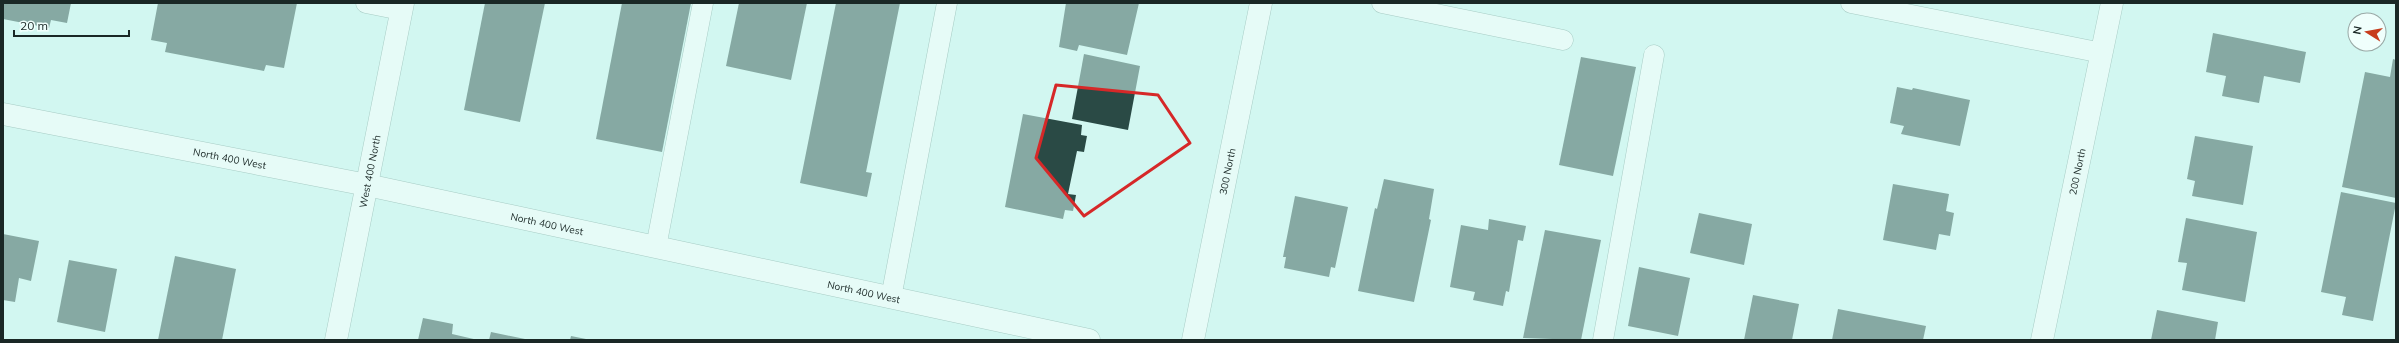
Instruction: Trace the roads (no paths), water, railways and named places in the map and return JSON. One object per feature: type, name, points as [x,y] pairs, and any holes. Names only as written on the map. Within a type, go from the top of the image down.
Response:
[{"type":"street","name":"300 North","points":[[1193,340],[1262,3]]},
{"type":"street","name":"200 North","points":[[2042,340],[2112,3]]},
{"type":"street","name":"West 400 North","points":[[336,340],[402,7]]},
{"type":"street","name":"North 400 West","points":[[3,114],[367,185],[1089,340]]},
{"type":"lane","points":[[366,3],[402,7]]},
{"type":"lane","points":[[656,247],[703,3]]},
{"type":"lane","points":[[891,298],[947,3]]},
{"type":"lane","points":[[1382,3],[1563,40]]},
{"type":"lane","points":[[1851,3],[2102,53]]},
{"type":"lane","points":[[1603,340],[1654,55]]}]
